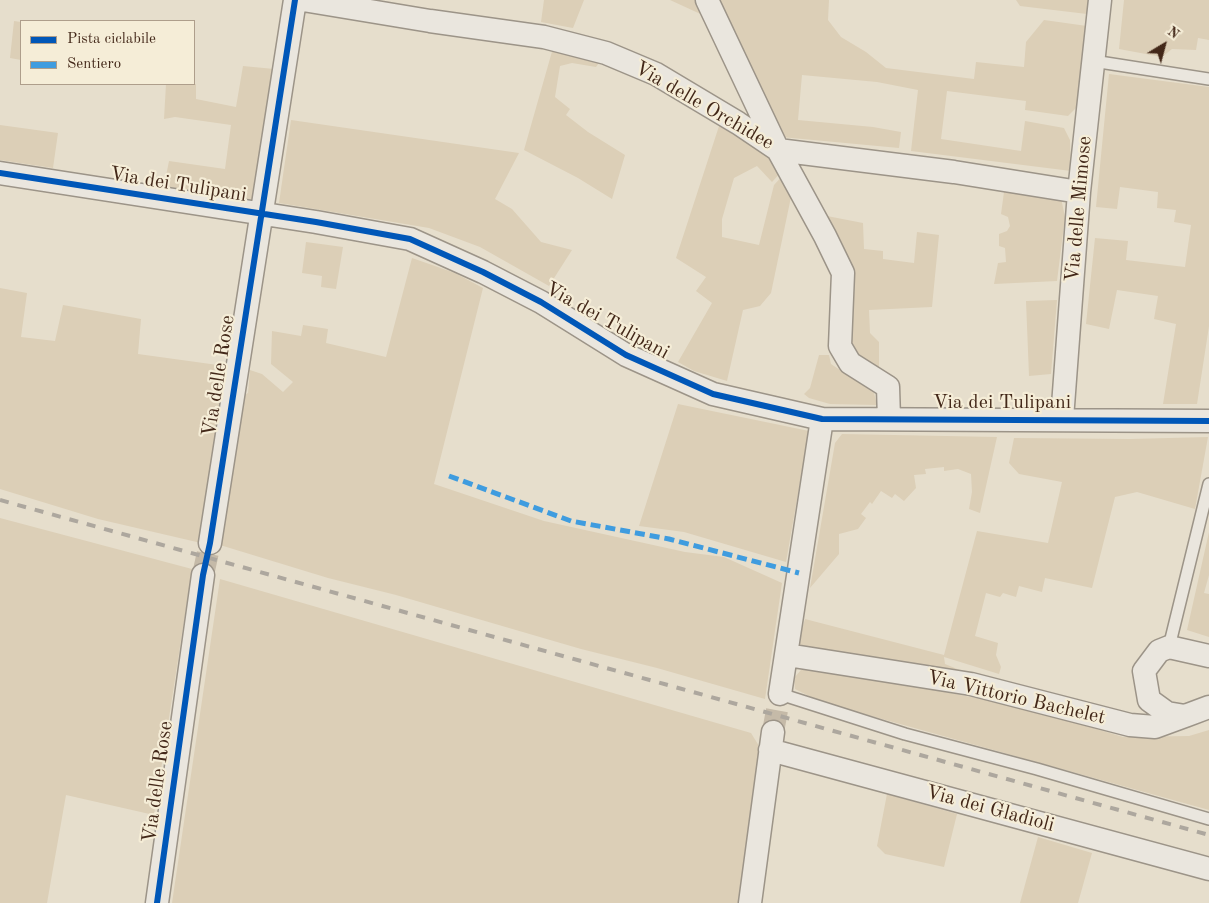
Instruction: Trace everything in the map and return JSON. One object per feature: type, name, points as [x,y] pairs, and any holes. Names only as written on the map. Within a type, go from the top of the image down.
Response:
[{"type":"street","name":"Via delle Rose","points":[[210,543],[295,0]]},
{"type":"street","name":"Via delle Orchidee","points":[[303,0],[430,22],[544,37],[606,53],[656,74],[738,123],[778,150],[954,172],[1079,192]]},
{"type":"street","points":[[707,0],[778,150],[843,273],[840,346],[850,363],[888,387],[888,419]]},
{"type":"street","name":"Via delle Mimose","points":[[1062,419],[1079,192],[1100,0]]},
{"type":"street","name":"Via dei Tulipani","points":[[0,173],[316,222],[410,239],[483,272],[541,302],[626,355],[713,394],[822,419],[1062,419],[1104,422],[1209,421]]},
{"type":"street","points":[[780,694],[822,419]]},
{"type":"street","name":"Via delle Rose","points":[[157,903],[203,576]]},
{"type":"street","points":[[1185,716],[1167,713],[1149,700],[1144,672],[1159,651],[1169,646],[1209,656]]},
{"type":"street","name":"Via Vittorio Bachelet","points":[[787,655],[971,684],[1130,725],[1154,727],[1209,707]]},
{"type":"street","name":"Via dei Gladioli","points":[[750,903],[772,741],[1209,869]]},
{"type":"lane","points":[[1093,61],[1209,78]]},
{"type":"lane","points":[[1169,646],[1209,484]]},
{"type":"lane","points":[[780,694],[905,734],[1037,769],[1209,819]]},
{"type":"shaded area","points":[[544,0],[584,0],[573,28],[541,22]]},
{"type":"shaded area","points":[[670,0],[698,0],[707,17]]},
{"type":"shaded area","points":[[718,0],[829,0],[828,20],[841,37],[866,52],[886,68],[974,79],[976,62],[1024,67],[1026,42],[1044,20],[1087,26],[1076,108],[1068,116],[1025,110],[1026,101],[947,91],[941,139],[1021,151],[1025,121],[1064,128],[1070,140],[1071,171],[911,151],[918,90],[877,82],[802,75],[798,120],[873,127],[901,132],[899,148],[781,137]]},
{"type":"shaded area","points":[[1016,0],[1089,0],[1087,14],[1020,6]]},
{"type":"shaded area","points":[[1124,0],[1209,0],[1209,40],[1198,38],[1196,50],[1172,49],[1162,57],[1119,49]]},
{"type":"shaded area","points":[[14,21],[20,22],[20,60],[10,58]]},
{"type":"shaded area","points":[[553,48],[601,60],[596,67],[572,63],[560,66],[555,97],[570,109],[566,115],[588,132],[625,155],[612,199],[578,178],[524,150]]},
{"type":"shaded area","points":[[243,66],[274,69],[256,201],[164,186],[169,161],[225,169],[231,125],[175,117],[164,119],[166,85],[196,84],[196,99],[236,107]]},
{"type":"shaded area","points":[[1109,74],[1209,87],[1209,326],[1197,404],[1163,404],[1176,324],[1154,319],[1158,296],[1117,290],[1109,329],[1086,324],[1095,238],[1128,241],[1126,260],[1185,267],[1191,225],[1174,222],[1176,210],[1157,208],[1158,192],[1120,187],[1117,209],[1096,207]]},
{"type":"shaded area","points":[[291,120],[519,153],[495,199],[512,209],[541,242],[572,250],[549,286],[480,247],[429,228],[279,203]]},
{"type":"shaded area","points":[[720,123],[772,154],[783,170],[772,182],[757,166],[734,178],[722,219],[722,237],[759,245],[774,185],[785,173],[791,197],[771,293],[760,306],[743,310],[727,381],[694,371],[678,362],[712,303],[696,291],[706,277],[676,258]]},
{"type":"shaded area","points":[[0,125],[58,133],[53,168],[0,160]]},
{"type":"shaded area","points":[[1004,192],[1061,198],[1065,217],[1057,281],[994,284],[998,263],[1006,262],[1005,248],[999,246],[999,234],[1007,231],[1010,226],[1008,217],[1001,214]]},
{"type":"shaded area","points":[[827,216],[863,223],[864,249],[883,251],[883,259],[914,263],[917,232],[939,235],[932,307],[869,310],[870,333],[879,342],[879,368],[872,368],[852,350],[852,267]]},
{"type":"shaded area","points":[[306,242],[343,247],[336,289],[321,287],[322,276],[302,273]]},
{"type":"shaded area","points":[[412,258],[455,273],[483,288],[434,484],[544,521],[685,552],[724,557],[782,583],[765,699],[657,668],[581,649],[396,595],[328,578],[220,545],[242,396],[248,393],[250,370],[262,374],[283,392],[293,382],[271,364],[272,331],[301,336],[303,325],[328,329],[326,343],[386,357]]},
{"type":"shaded area","points":[[0,288],[27,293],[21,337],[55,341],[63,305],[141,319],[138,354],[225,366],[201,543],[98,519],[0,489]]},
{"type":"shaded area","points":[[1057,300],[1051,374],[1029,376],[1026,301]]},
{"type":"shaded area","points":[[819,355],[829,355],[831,364],[874,393],[877,405],[830,404],[809,398],[804,394],[810,388]]},
{"type":"shaded area","points":[[678,404],[809,431],[786,562],[684,532],[639,526]]},
{"type":"shaded area","points":[[842,434],[997,437],[980,513],[969,509],[972,492],[971,474],[958,469],[944,471],[944,467],[925,469],[926,474],[914,475],[916,488],[904,501],[895,494],[892,498],[881,491],[872,504],[870,502],[861,514],[866,518],[858,529],[839,534],[839,554],[810,588],[835,443]]},
{"type":"shaded area","points":[[1208,437],[1195,509],[1137,492],[1115,497],[1092,588],[1045,578],[1042,592],[1019,586],[1016,597],[1003,593],[1000,597],[986,593],[975,636],[998,643],[996,655],[1001,667],[999,674],[944,657],[945,664],[962,671],[800,648],[799,638],[805,619],[944,655],[977,531],[1048,543],[1062,482],[1019,474],[1009,463],[1014,438],[1130,439]]},
{"type":"shaded area","points":[[0,518],[192,569],[154,815],[66,795],[47,903],[0,903]]},
{"type":"shaded area","points":[[1209,532],[1209,575],[1204,593],[1209,594],[1209,637],[1187,630]]},
{"type":"shaded area","points":[[220,579],[751,733],[759,746],[740,903],[172,903]]},
{"type":"shaded area","points":[[816,668],[987,700],[1060,718],[1123,737],[1189,736],[1209,730],[1209,810],[821,702],[795,689],[794,678],[801,670]]},
{"type":"shaded area","points":[[887,794],[957,814],[944,867],[885,854],[877,846]]},
{"type":"shaded area","points":[[1038,837],[1092,853],[1078,903],[1020,903]]},
{"type":"tunnel","points":[[203,575],[210,543]]},
{"type":"tunnel","points":[[773,732],[780,694]]},
{"type":"railway","points":[[0,500],[1209,835]]},
{"type":"marked path","points":[[449,476],[571,521],[669,539],[799,573]]},
{"type":"cycle path","points":[[157,903],[203,575],[210,543],[295,0]]},
{"type":"cycle path","points":[[0,173],[316,222],[410,239],[483,272],[541,302],[626,355],[713,394],[822,419],[1209,421]]}]
